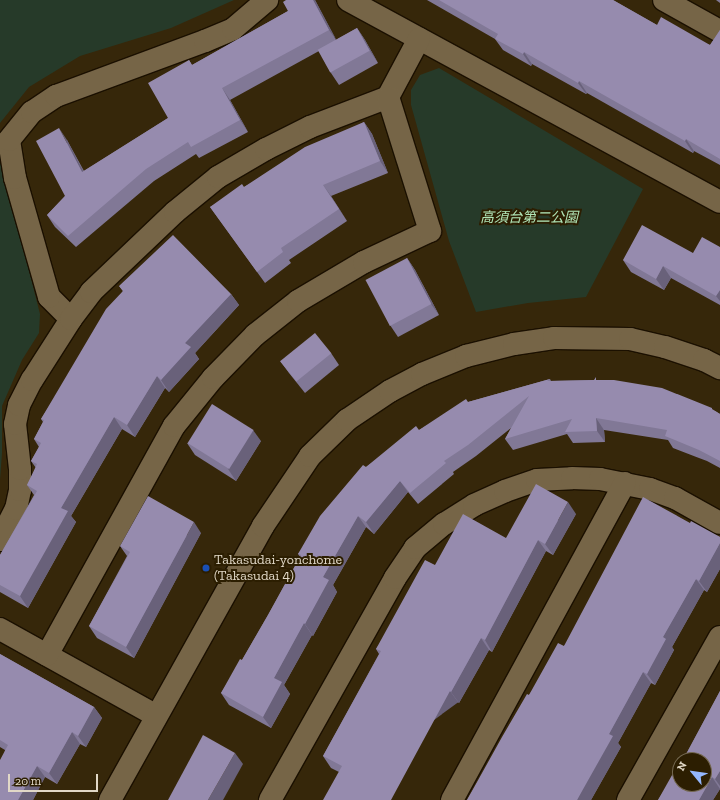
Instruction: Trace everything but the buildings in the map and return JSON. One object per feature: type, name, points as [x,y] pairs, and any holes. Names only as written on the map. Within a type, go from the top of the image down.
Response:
[{"type":"street","points":[[72,318],[49,296],[15,178],[9,140],[32,112],[56,96],[206,41],[233,29],[267,0]]},
{"type":"street","points":[[348,0],[720,202]]},
{"type":"street","points":[[664,0],[720,31]]},
{"type":"street","points":[[0,540],[16,509],[20,490],[20,469],[15,424],[19,405],[32,380],[72,318],[97,287],[174,212],[218,177],[266,149],[310,127],[388,97],[419,39]]},
{"type":"street","points":[[47,654],[174,426],[213,378],[255,335],[298,301],[364,262],[430,231],[388,97]]},
{"type":"street","points":[[110,800],[263,526],[310,456],[347,420],[390,391],[422,374],[466,356],[514,344],[554,338],[630,339],[665,347],[704,360],[720,368]]},
{"type":"street","points":[[270,800],[395,578],[415,548],[444,524],[474,505],[505,491],[537,480],[572,478],[625,483],[650,489],[675,498],[720,523]]},
{"type":"street","points":[[452,800],[625,483]]},
{"type":"street","points":[[0,629],[157,716]]},
{"type":"street","points":[[628,800],[720,637]]},
{"type":"green space","points":[[0,0],[234,0],[171,28],[80,56],[29,87],[0,123]]},
{"type":"green space","name":"高須台第二公園","points":[[439,68],[643,189],[586,297],[528,303],[476,312],[449,241],[411,105],[411,90],[420,75]]},
{"type":"green space","points":[[0,156],[40,314],[39,333],[22,360],[2,406],[2,453],[0,480]]},
{"type":"place","name":"Takasudai-yonchome (Takasudai 4)","points":[[206,568]]}]
